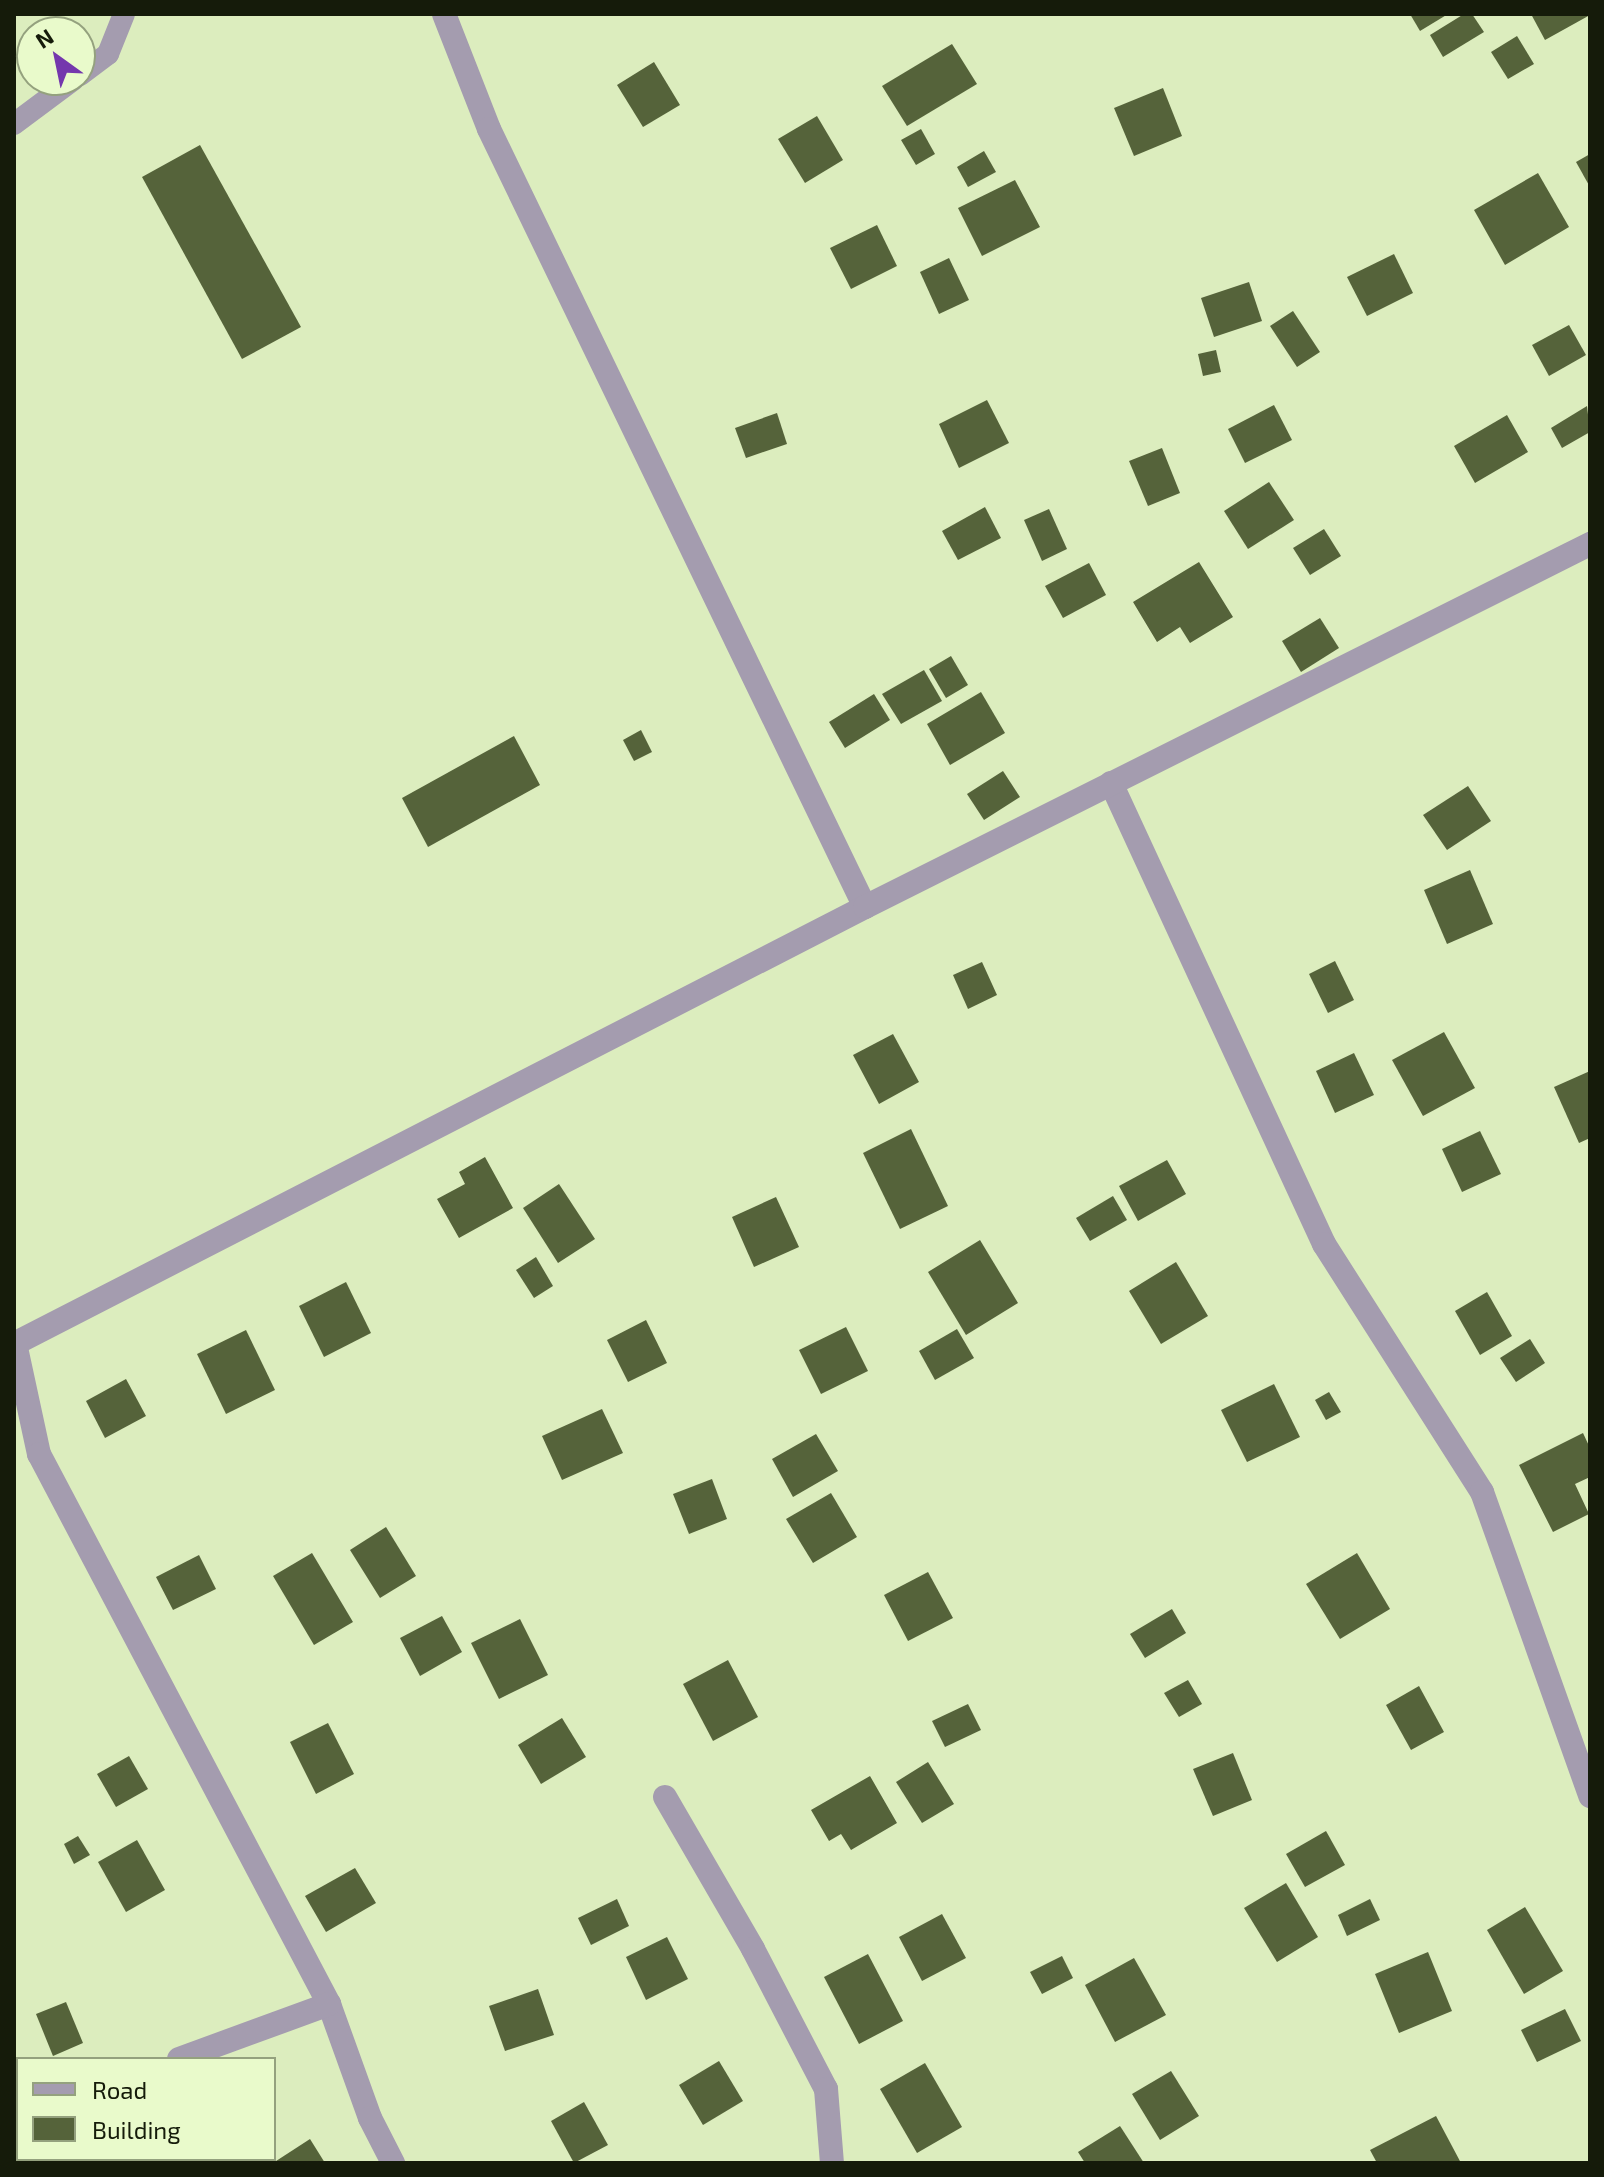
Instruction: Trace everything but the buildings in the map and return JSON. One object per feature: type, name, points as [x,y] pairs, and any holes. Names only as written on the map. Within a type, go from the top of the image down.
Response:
[{"type":"street","points":[[444,14],[495,143],[865,907]]},
{"type":"street","points":[[393,2163],[370,2118],[329,2004],[39,1454],[15,1343],[865,907],[1590,544]]},
{"type":"street","points":[[1111,783],[1324,1244],[1482,1492],[1590,1796]]},
{"type":"street","points":[[665,1797],[753,1949],[826,2089],[832,2163]]},
{"type":"street","points":[[184,2057],[329,2004]]},
{"type":"lane","points":[[96,63],[108,54],[124,14]]},
{"type":"lane","points":[[14,124],[52,96]]}]
